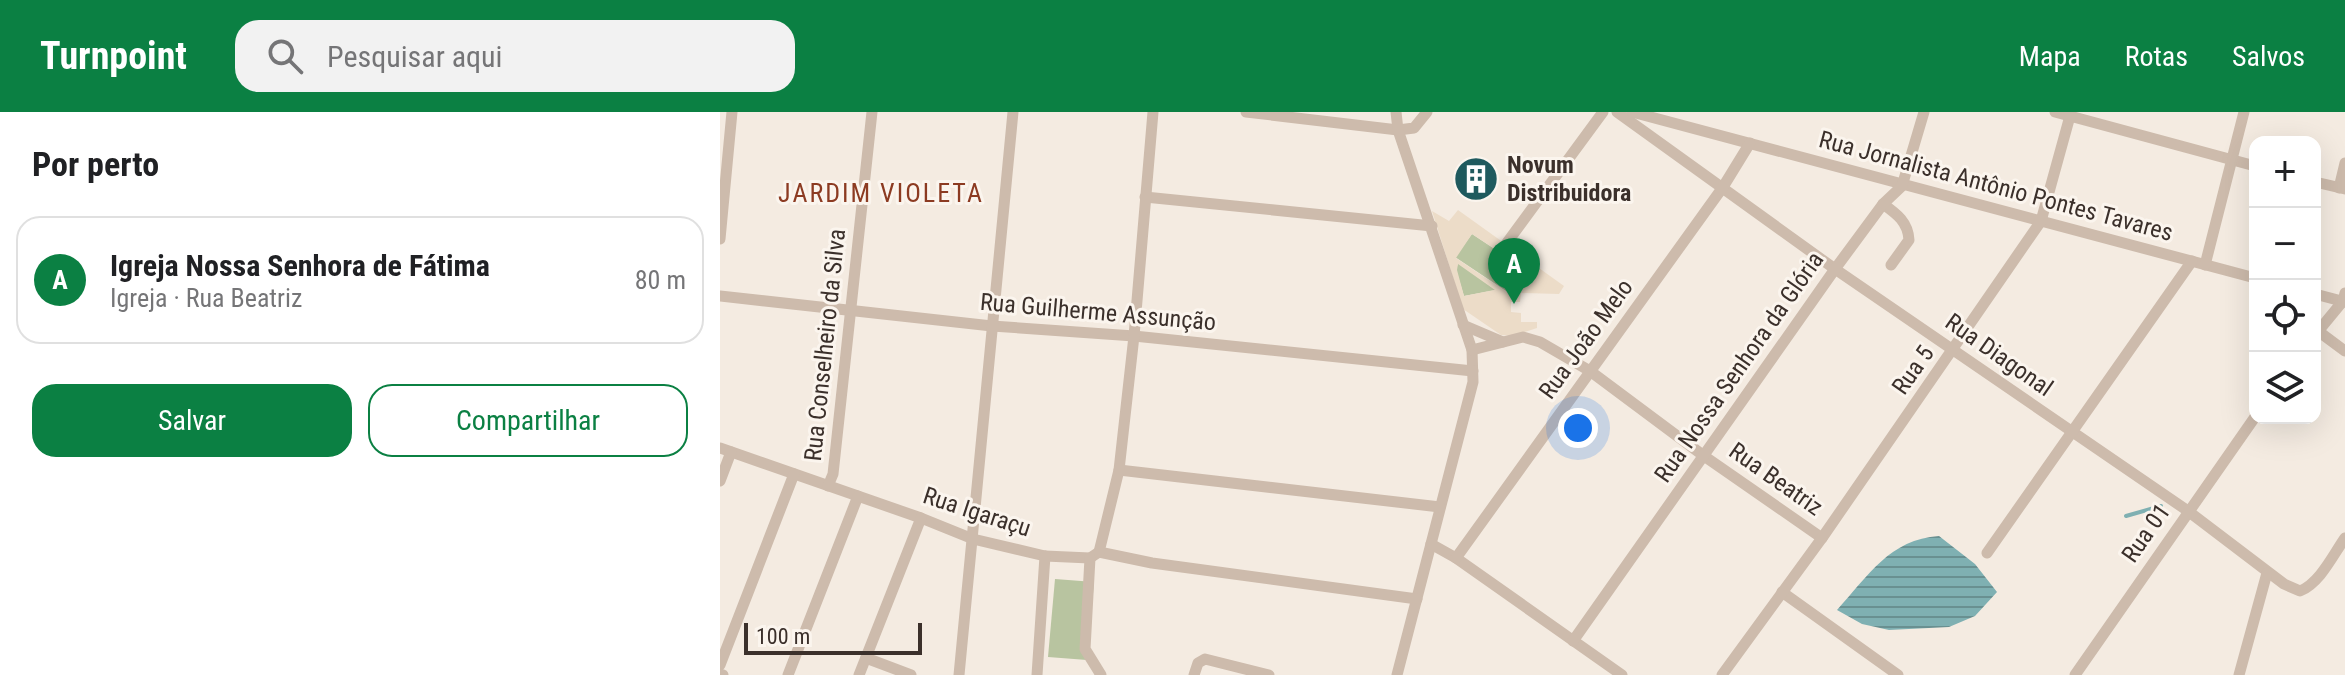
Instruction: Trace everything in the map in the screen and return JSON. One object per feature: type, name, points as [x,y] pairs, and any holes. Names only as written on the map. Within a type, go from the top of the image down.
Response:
[{"type":"street","points":[[720,239],[725,130],[732,112]]},
{"type":"street","name":"Rua Conselheiro da Silva","points":[[828,486],[833,474],[872,112]]},
{"type":"street","points":[[959,675],[1013,112]]},
{"type":"street","points":[[1101,675],[1085,649],[1094,555],[1119,470],[1153,112]]},
{"type":"street","points":[[1246,112],[1398,130],[1414,128],[1427,112]]},
{"type":"street","points":[[1396,112],[1398,130],[1472,350],[1473,371],[1472,390],[1397,675]]},
{"type":"street","points":[[1506,244],[1603,112]]},
{"type":"street","name":"Rua Diagonal","points":[[1617,112],[1835,269],[2188,511],[2267,573],[2293,589],[2306,589],[2345,538]]},
{"type":"street","name":"Rua Jornalista Antônio Pontes Tavares","points":[[1632,112],[2249,276]]},
{"type":"street","name":"Rua Nossa Senhora da Glória","points":[[1573,641],[1835,269],[1883,204],[1902,186],[1924,112]]},
{"type":"street","points":[[2055,112],[2105,118],[2249,164]]},
{"type":"street","points":[[2205,265],[2244,112]]},
{"type":"street","name":"Rua 5","points":[[1722,675],[1822,538],[2041,221],[2070,116]]},
{"type":"street","name":"Rua João Melo","points":[[1456,558],[1723,187],[1750,143]]},
{"type":"street","points":[[2321,184],[2342,189],[2345,163]]},
{"type":"street","points":[[1145,197],[1432,226]]},
{"type":"street","points":[[1883,204],[1908,227],[1909,240],[1891,265]]},
{"type":"street","points":[[1987,553],[2192,261]]},
{"type":"street","points":[[2321,295],[2344,299],[2321,327]]},
{"type":"street","name":"Rua Guilherme Assunção","points":[[720,296],[992,326],[1134,336],[1473,371]]},
{"type":"street","name":"Rua Beatriz","points":[[1463,325],[1503,342]]},
{"type":"street","points":[[2321,336],[2345,351]]},
{"type":"street","name":"Rua Beatriz","points":[[1472,350],[1528,337],[1590,371],[1822,538]]},
{"type":"street","name":"Rua 01","points":[[2075,675],[2250,424]]},
{"type":"street","points":[[720,481],[726,450]]},
{"type":"street","name":"Rua Igaraçu","points":[[726,450],[973,539],[1045,556],[1094,555],[1417,599]]},
{"type":"street","points":[[1119,470],[1440,507]]},
{"type":"street","points":[[720,665],[794,474]]},
{"type":"street","points":[[788,675],[858,496]]},
{"type":"street","points":[[859,675],[921,518]]},
{"type":"street","points":[[1431,544],[1456,558],[1622,675]]},
{"type":"street","points":[[1037,675],[1045,556]]},
{"type":"street","points":[[2239,675],[2267,573]]},
{"type":"street","points":[[1782,592],[1896,674]]},
{"type":"street","points":[[866,658],[911,675]]},
{"type":"street","points":[[1194,675],[1198,663],[1205,659],[1269,675]]},
{"type":"green space","points":[[1472,234],[1525,269],[1509,293],[1455,257]]},
{"type":"green space","points":[[1458,263],[1496,290],[1464,296],[1456,270]]},
{"type":"green space","points":[[1055,579],[1094,582],[1087,660],[1048,657]]},
{"type":"shaded area","points":[[1458,210],[1564,286],[1559,294],[1521,293],[1520,302],[1511,302],[1511,312],[1521,313],[1521,322],[1537,322],[1537,328],[1512,336],[1501,335],[1463,309],[1432,211],[1449,221]],"holes":[[[1472,234],[1525,269],[1508,293],[1456,258]],[[1458,264],[1495,290],[1464,296]]]},
{"type":"water","points":[[1939,536],[1975,564],[1997,592],[1975,616],[1949,627],[1889,630],[1862,624],[1837,610],[1870,572],[1893,552],[1907,544]]},
{"type":"waterway","points":[[2126,516],[2161,506]]},
{"type":"place","name":"Novum Distribuidora","points":[[1476,179]]},
{"type":"place","name":"Igreja Nossa Senhora de Fátima","points":[[1514,304]]},
{"type":"district","name":"JARDIM VIOLETA","points":[[881,193]]}]
